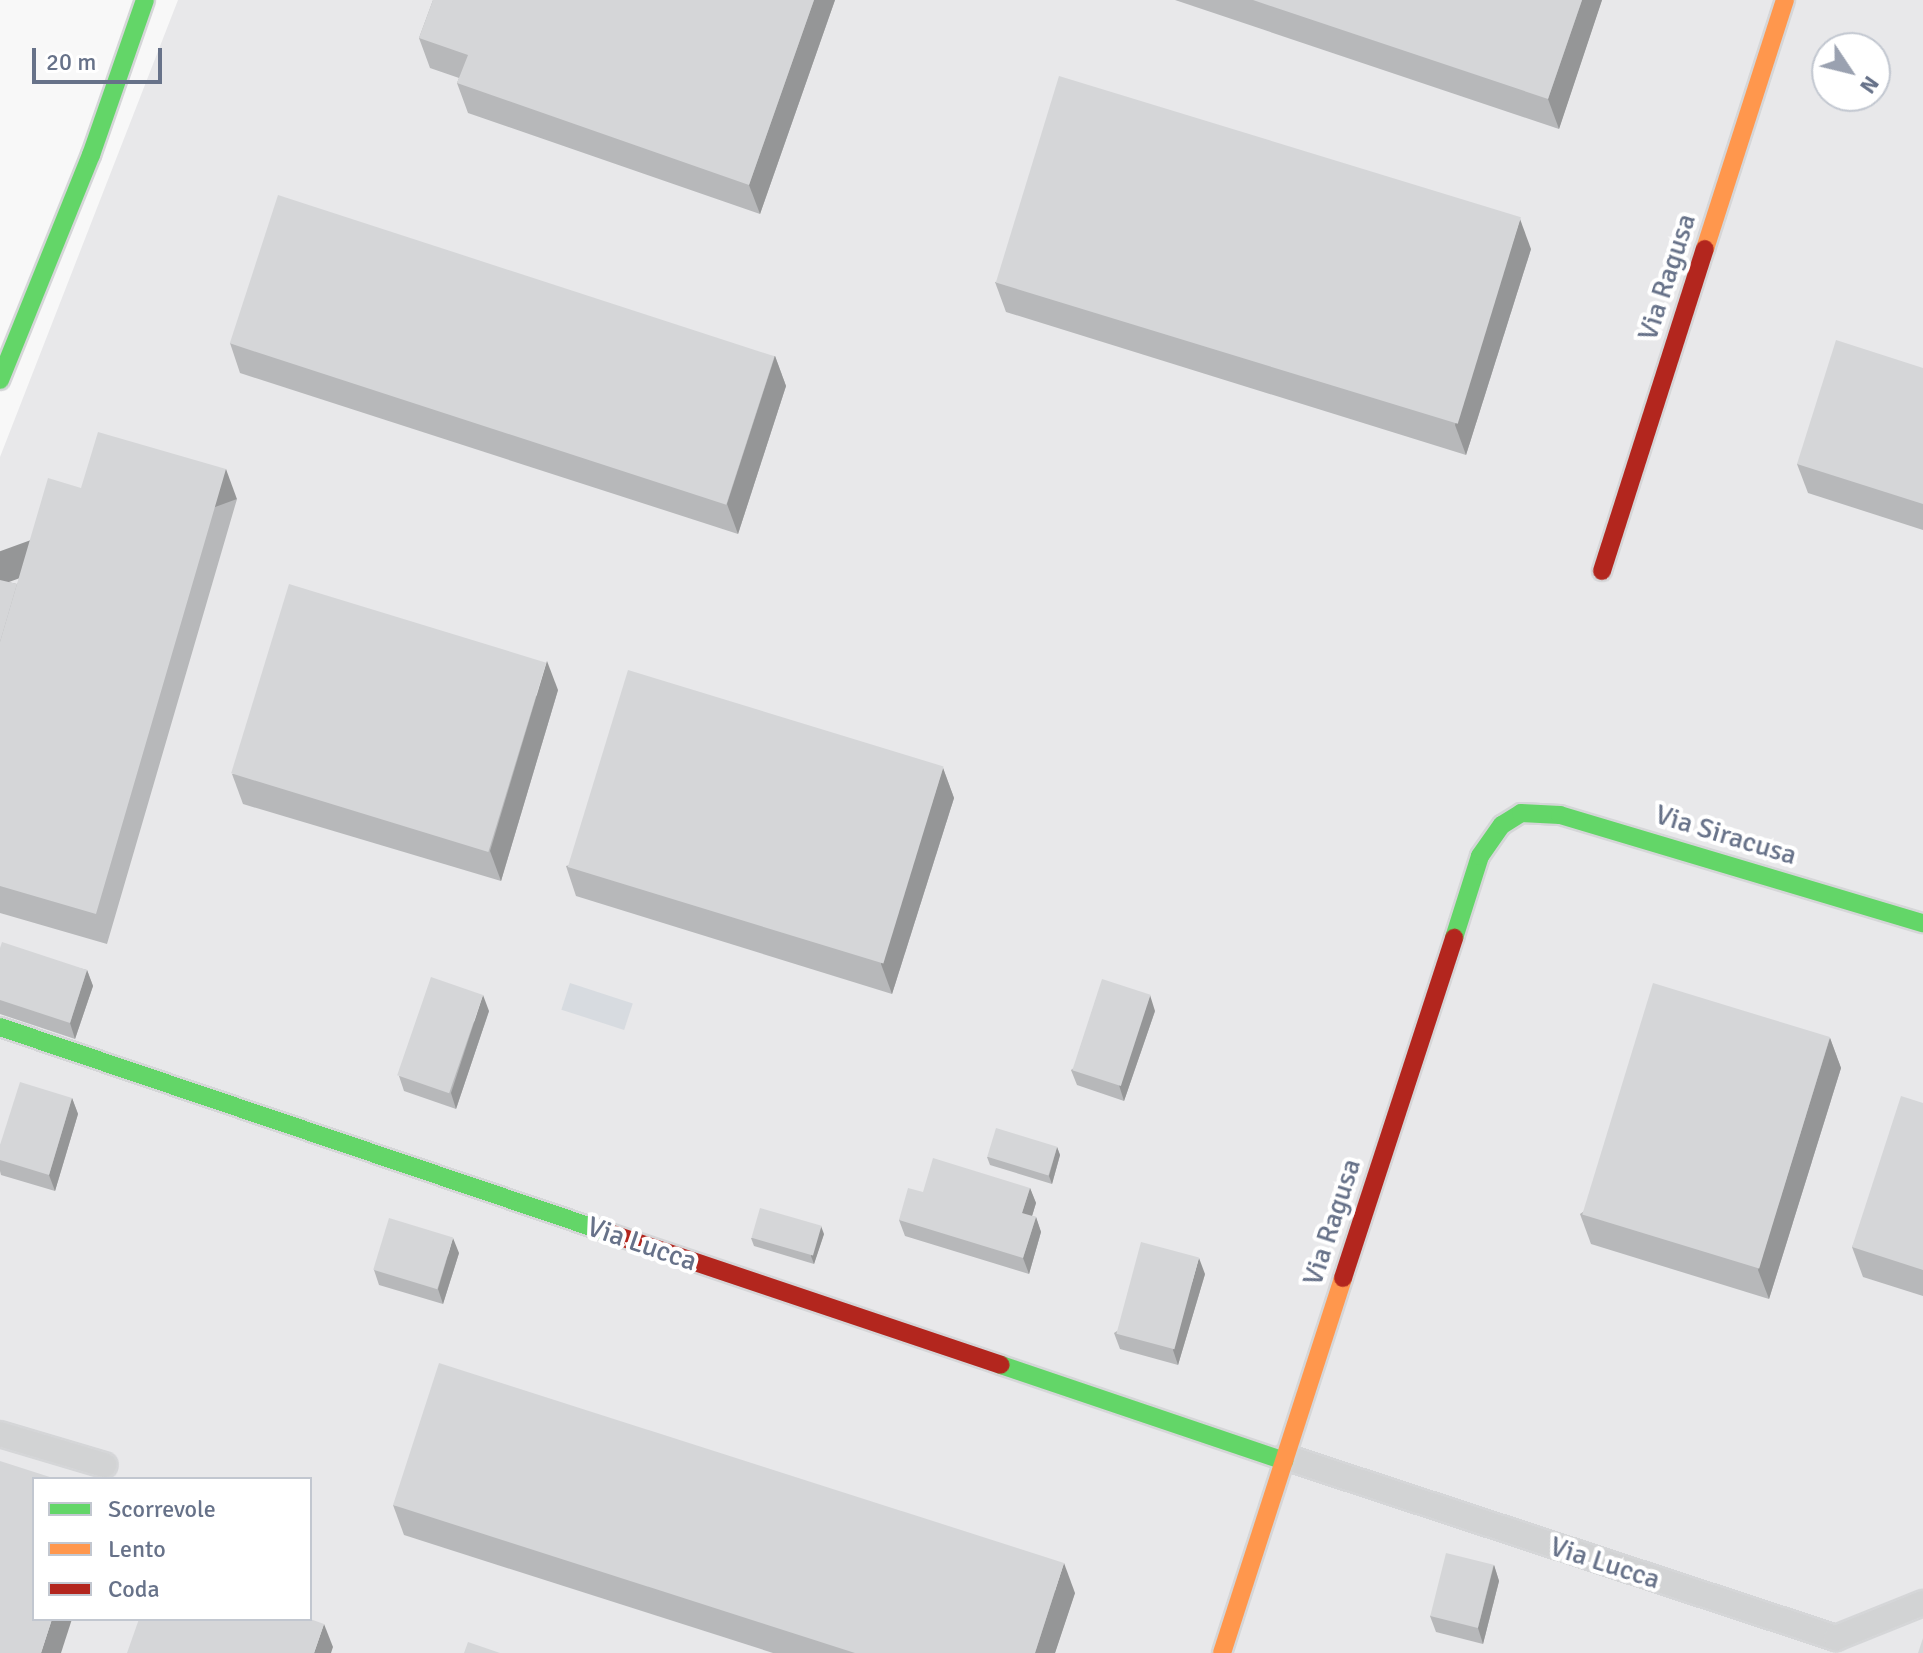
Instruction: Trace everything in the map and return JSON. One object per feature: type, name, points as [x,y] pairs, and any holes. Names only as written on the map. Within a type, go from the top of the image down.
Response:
[{"type":"street","points":[[0,380],[91,155],[145,0]]},
{"type":"street","name":"Via Ragusa","points":[[1602,571],[1785,0]]},
{"type":"street","name":"Via Siracusa","points":[[1512,817],[1533,812],[1560,815],[1923,923]]},
{"type":"street","name":"Via Ragusa","points":[[1222,1653],[1480,856],[1492,835],[1512,817]]},
{"type":"street","name":"Via Lucca","points":[[0,1027],[1285,1459]]},
{"type":"lane","points":[[0,1434],[104,1465]]},
{"type":"lane","name":"Via Lucca","points":[[1285,1459],[1836,1638],[1923,1603]]},
{"type":"shaded area","points":[[178,0],[1923,0],[1923,1653],[0,1653],[0,457]]},
{"type":"shaded area","points":[[570,983],[633,1003],[624,1030],[561,1010]]},
{"type":"building","points":[[433,0],[814,0],[749,185],[457,83],[468,55],[419,38]]},
{"type":"building","points":[[1253,0],[1582,0],[1548,99]]},
{"type":"building","points":[[1059,76],[1521,217],[1458,424],[996,283]]},
{"type":"building","points":[[278,195],[774,356],[726,505],[230,343]]},
{"type":"building","points":[[1836,340],[1923,368],[1923,504],[1797,464]]},
{"type":"building","points":[[98,432],[226,469],[96,914],[0,886],[0,642],[48,478],[81,488]]},
{"type":"building","points":[[0,580],[17,584],[0,642]]},
{"type":"building","points":[[289,584],[546,663],[488,852],[231,773]]},
{"type":"building","points":[[628,670],[944,766],[883,963],[568,867]]},
{"type":"building","points":[[2,942],[87,970],[70,1023],[0,1000]]},
{"type":"building","points":[[431,977],[483,995],[449,1093],[397,1075]]},
{"type":"building","points":[[1102,979],[1151,995],[1121,1086],[1072,1070]]},
{"type":"building","points":[[1653,983],[1830,1037],[1759,1269],[1582,1214]]},
{"type":"building","points":[[20,1082],[72,1098],[49,1175],[0,1160],[0,1145]]},
{"type":"building","points":[[1901,1096],[1923,1103],[1923,1270],[1852,1247]]},
{"type":"building","points":[[996,1128],[1057,1147],[1048,1175],[987,1157]]},
{"type":"building","points":[[933,1158],[1030,1188],[1022,1213],[1036,1217],[1023,1258],[899,1220],[908,1188],[923,1192]]},
{"type":"building","points":[[760,1208],[822,1226],[813,1255],[751,1238]]},
{"type":"building","points":[[389,1218],[453,1238],[437,1289],[373,1270]]},
{"type":"building","points":[[1141,1242],[1199,1258],[1174,1349],[1116,1334]]},
{"type":"building","points":[[439,1363],[1064,1563],[1035,1653],[855,1653],[393,1505]]},
{"type":"building","points":[[0,1461],[50,1477],[32,1477],[32,1621],[51,1621],[41,1653],[0,1653]]},
{"type":"building","points":[[1446,1553],[1494,1565],[1478,1628],[1430,1616]]},
{"type":"building","points":[[312,1620],[324,1624],[314,1653],[127,1653],[138,1621]]},
{"type":"building","points":[[468,1642],[500,1653],[464,1653]]},
{"type":"traffic: fast","points":[[0,380],[91,155],[145,0]]},
{"type":"traffic: fast","points":[[1454,938],[1480,856],[1502,825],[1521,813],[1560,815],[1923,923]]},
{"type":"traffic: fast","points":[[0,1027],[612,1234]]},
{"type":"traffic: fast","points":[[1001,1365],[1284,1461]]},
{"type":"traffic: slow","points":[[1705,249],[1785,0]]},
{"type":"traffic: slow","points":[[1222,1653],[1343,1278]]},
{"type":"traffic: jam","points":[[1602,571],[1705,249]]},
{"type":"traffic: jam","points":[[1343,1278],[1454,938]]},
{"type":"traffic: jam","points":[[612,1234],[1001,1365]]}]
